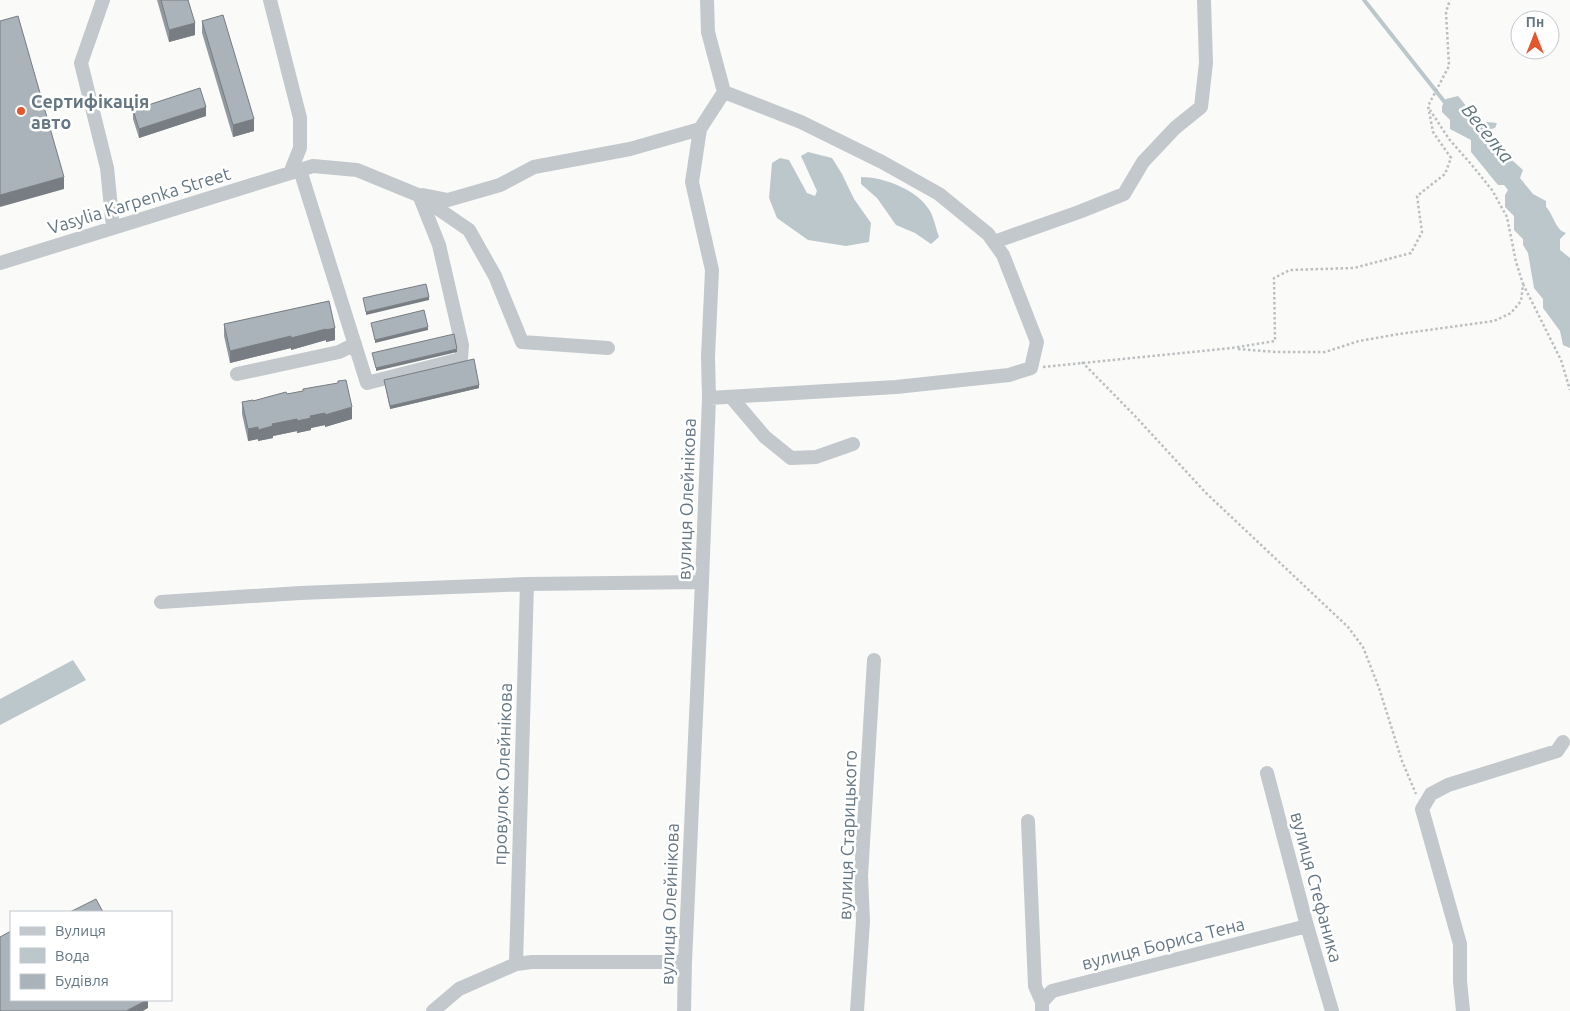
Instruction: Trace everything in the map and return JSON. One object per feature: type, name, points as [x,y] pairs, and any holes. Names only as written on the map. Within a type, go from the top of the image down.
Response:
[{"type":"street","points":[[103,0],[81,63],[107,168],[113,228]]},
{"type":"street","points":[[270,0],[300,118],[300,148],[295,171],[367,383],[461,359],[462,345],[439,245],[418,195]]},
{"type":"street","points":[[707,0],[708,32],[724,92],[801,122],[882,162],[939,194],[988,234],[1003,255],[1038,342],[1031,368],[1009,374],[896,388],[709,398]]},
{"type":"street","points":[[994,242],[1124,194],[1144,162],[1175,128],[1201,107],[1206,63],[1204,0]]},
{"type":"street","name":"вулиця Олейнікова","points":[[684,1011],[709,398],[708,357],[712,270],[692,182],[700,130],[724,92]]},
{"type":"street","points":[[418,195],[448,200],[500,186],[534,167],[630,149],[700,130]]},
{"type":"street","name":"Vasylia Karpenka Street","points":[[0,263],[313,166],[357,170],[418,195]]},
{"type":"street","points":[[418,195],[469,230],[495,276],[522,342],[608,348]]},
{"type":"street","points":[[236,374],[339,352],[354,344]]},
{"type":"street","points":[[731,397],[765,438],[791,458],[816,457],[853,444]]},
{"type":"street","points":[[161,602],[527,584],[702,582]]},
{"type":"street","name":"провулок Олейнікова","points":[[516,964],[527,584]]},
{"type":"street","name":"вулиця Старицького","points":[[857,1011],[863,921],[861,876],[874,660]]},
{"type":"street","points":[[1463,1011],[1460,981],[1460,944],[1422,810],[1431,794],[1448,785],[1557,751],[1563,742]]},
{"type":"street","name":"вулиця Стефаника","points":[[1267,773],[1307,926],[1332,1011]]},
{"type":"street","points":[[1028,821],[1035,986],[1042,1006]]},
{"type":"street","name":"вулиця Бориса Тена","points":[[1042,1006],[1052,991],[1060,988],[1307,926]]},
{"type":"street","points":[[433,1011],[459,989],[516,964],[532,962],[685,962]]},
{"type":"path","points":[[1031,368],[1275,342],[1274,278],[1290,270],[1354,268],[1411,253],[1422,232],[1417,196],[1445,174],[1450,158],[1433,132],[1428,106],[1449,66],[1446,12],[1450,0]]},
{"type":"path","points":[[1428,106],[1445,133],[1492,190],[1507,217],[1516,262],[1523,284],[1561,360],[1570,390]]},
{"type":"path","points":[[1232,348],[1276,352],[1325,352],[1359,341],[1391,335],[1494,321],[1511,313],[1521,301],[1523,284]]},
{"type":"path","points":[[1082,362],[1206,493],[1348,627],[1363,647],[1379,688],[1402,761],[1422,810]]},
{"type":"water","points":[[1458,96],[1478,125],[1484,125],[1487,122],[1497,123],[1495,128],[1491,129],[1491,141],[1523,170],[1520,178],[1533,194],[1546,201],[1546,207],[1557,226],[1566,233],[1560,239],[1560,250],[1570,258],[1570,348],[1563,345],[1560,331],[1543,308],[1543,299],[1534,288],[1528,253],[1523,245],[1523,239],[1514,230],[1514,216],[1505,207],[1505,195],[1508,190],[1504,185],[1498,185],[1471,152],[1471,140],[1450,129],[1450,120],[1442,112],[1442,106],[1446,99]]},
{"type":"water","points":[[808,152],[832,158],[854,199],[871,223],[869,242],[846,246],[808,240],[777,218],[769,198],[772,163],[780,158],[789,160],[807,193],[815,196],[817,191],[801,156]]},
{"type":"water","points":[[861,177],[890,182],[917,197],[930,211],[939,237],[931,244],[915,233],[896,225],[877,198],[861,184]]},
{"type":"water","points":[[73,660],[86,680],[0,725],[0,699]]},
{"type":"building","points":[[161,0],[188,0],[195,23],[169,30]]},
{"type":"building","points":[[223,15],[254,119],[233,125],[202,21]]},
{"type":"building","name":"Сертифікація авто","points":[[18,16],[64,177],[0,195],[0,21]]},
{"type":"building","points":[[200,88],[206,107],[139,129],[133,110]]},
{"type":"building","points":[[426,284],[429,297],[366,312],[363,298]]},
{"type":"building","points":[[329,301],[335,328],[291,338],[291,336],[230,351],[224,324]]},
{"type":"building","points":[[424,310],[428,327],[375,340],[371,323]]},
{"type":"building","points":[[454,334],[457,349],[376,368],[372,353]]},
{"type":"building","points":[[474,359],[479,385],[390,406],[384,380]]},
{"type":"building","points":[[346,380],[352,407],[325,415],[325,413],[310,416],[311,418],[297,421],[297,419],[272,424],[273,426],[258,430],[258,427],[248,429],[242,402],[286,392],[287,394],[303,391],[303,389]]},
{"type":"building","points":[[96,899],[102,911],[72,911]]},
{"type":"building","points":[[10,932],[10,1001],[145,1001],[126,1011],[0,1011],[0,937]]},
{"type":"waterway","name":"Веселка","points":[[1364,0],[1447,105]]},
{"type":"place","name":"Сертифікація авто","points":[[21,111]]}]
